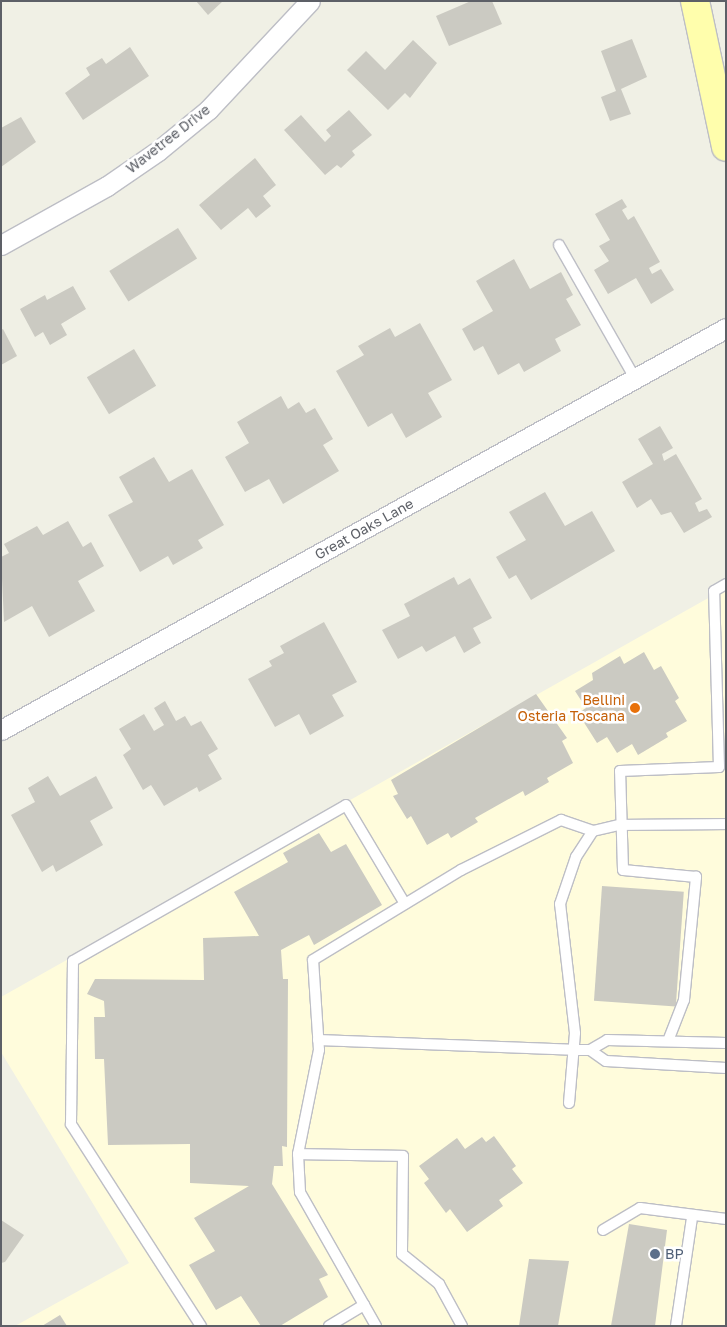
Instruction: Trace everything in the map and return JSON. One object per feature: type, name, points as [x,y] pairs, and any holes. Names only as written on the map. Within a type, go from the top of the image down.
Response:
[{"type":"main road","points":[[695,1],[726,146]]},
{"type":"street","name":"Wavetree Drive","points":[[1,245],[107,186],[158,151],[208,110],[310,1]]},
{"type":"street","name":"Great Oaks Lane","points":[[1,730],[726,328]]},
{"type":"lane","points":[[559,245],[635,378]]},
{"type":"lane","points":[[668,1041],[684,1000],[696,876],[623,870],[620,825],[620,771],[718,767],[714,591],[726,584]]},
{"type":"lane","points":[[200,1326],[71,1124],[73,962],[346,805],[404,904]]},
{"type":"lane","points":[[376,1326],[300,1192],[298,1154],[318,1040],[313,960],[461,870],[561,820],[593,831],[620,825],[726,824]]},
{"type":"lane","points":[[569,1104],[575,1034],[560,904],[576,857],[593,831]]},
{"type":"lane","points":[[318,1040],[574,1050],[590,1050],[607,1040],[726,1043]]},
{"type":"lane","points":[[590,1050],[606,1061],[726,1068]]},
{"type":"lane","points":[[298,1154],[404,1156],[402,1254],[439,1284],[462,1326]]},
{"type":"lane","points":[[603,1230],[640,1208],[692,1217],[726,1220]]},
{"type":"lane","points":[[676,1326],[692,1217]]},
{"type":"lane","points":[[329,1326],[364,1305]]},
{"type":"shaded area","points":[[726,588],[726,1326],[15,1326],[129,1263],[1,1052],[1,997]]},
{"type":"building","points":[[196,1],[223,1],[208,15]]},
{"type":"building","points":[[471,1],[492,1],[502,24],[449,46],[436,16]]},
{"type":"building","points":[[632,39],[647,77],[621,89],[631,114],[610,121],[601,97],[616,91],[601,51]]},
{"type":"building","points":[[413,40],[437,63],[410,98],[405,93],[388,110],[347,70],[366,51],[385,70]]},
{"type":"building","points":[[130,47],[149,76],[83,120],[65,93],[90,75],[86,68],[102,58],[106,64]]},
{"type":"building","points":[[349,110],[372,135],[352,151],[355,155],[341,168],[337,165],[325,175],[284,130],[301,115],[325,142],[331,136],[326,130]]},
{"type":"building","points":[[21,117],[36,142],[1,167],[1,128]]},
{"type":"building","points":[[255,158],[276,185],[263,196],[271,206],[256,218],[248,208],[221,230],[199,205]]},
{"type":"building","points":[[622,199],[627,207],[622,210],[628,220],[634,216],[660,262],[649,268],[652,274],[661,269],[674,290],[651,304],[636,278],[608,294],[594,270],[609,261],[599,246],[610,240],[595,214]]},
{"type":"building","points":[[178,228],[197,259],[128,301],[109,271]]},
{"type":"building","points":[[514,259],[530,289],[561,272],[573,295],[566,299],[581,325],[555,339],[561,351],[524,372],[519,363],[498,375],[483,346],[474,351],[462,329],[493,311],[476,281]]},
{"type":"building","points":[[73,286],[86,309],[61,324],[67,335],[50,345],[43,332],[35,337],[20,309],[45,295],[47,300]]},
{"type":"building","points":[[420,323],[452,380],[428,393],[442,417],[406,438],[392,413],[368,427],[336,371],[364,355],[358,346],[390,328],[395,337]]},
{"type":"building","points":[[3,329],[17,356],[1,365],[1,330]]},
{"type":"building","points":[[134,349],[156,386],[109,414],[87,377]]},
{"type":"building","points":[[281,396],[288,409],[299,402],[306,413],[315,408],[333,439],[323,445],[339,471],[283,504],[269,479],[245,492],[225,457],[249,443],[237,422]]},
{"type":"building","points":[[660,426],[673,448],[662,454],[664,461],[676,454],[702,499],[695,503],[699,512],[707,509],[712,517],[684,533],[671,512],[661,515],[651,499],[637,508],[622,482],[653,464],[638,439]]},
{"type":"building","points":[[154,457],[169,482],[192,469],[224,525],[198,540],[203,548],[173,565],[168,556],[140,572],[108,515],[133,502],[119,477]]},
{"type":"building","points":[[545,492],[565,526],[592,511],[615,551],[531,600],[516,575],[509,579],[496,557],[526,540],[509,512]]},
{"type":"building","points":[[68,521],[83,547],[91,542],[104,566],[78,581],[95,611],[49,637],[32,606],[4,622],[1,557],[9,553],[4,544],[37,526],[43,535]]},
{"type":"building","points":[[454,577],[458,585],[470,578],[492,618],[473,628],[481,643],[464,653],[455,636],[426,652],[422,646],[398,659],[382,630],[410,616],[404,604]]},
{"type":"building","points":[[324,622],[357,682],[332,695],[344,716],[310,735],[299,714],[275,727],[248,679],[272,666],[269,661],[284,653],[280,646]]},
{"type":"building","points":[[644,652],[654,670],[661,666],[679,698],[675,701],[687,721],[666,733],[668,737],[638,755],[632,744],[617,753],[607,737],[597,743],[578,713],[586,708],[575,691],[593,680],[592,673],[620,656],[624,664]]},
{"type":"building","points":[[536,694],[567,738],[562,741],[573,763],[547,778],[549,782],[525,796],[523,791],[475,818],[478,822],[451,838],[448,833],[427,845],[411,816],[407,819],[393,796],[398,794],[391,780]]},
{"type":"building","points":[[165,701],[176,721],[185,716],[191,726],[201,721],[218,749],[208,755],[222,779],[199,792],[197,787],[164,806],[151,785],[143,790],[123,755],[131,749],[119,729],[144,714],[154,731],[164,725],[154,708]]},
{"type":"building","points":[[48,776],[60,796],[96,776],[113,808],[90,821],[103,845],[56,872],[53,865],[42,872],[11,815],[35,802],[28,788]]},
{"type":"building","points":[[319,833],[331,852],[346,844],[382,905],[314,945],[309,935],[281,950],[283,979],[288,979],[287,1147],[282,1146],[283,1166],[274,1166],[272,1184],[328,1275],[319,1279],[328,1297],[280,1326],[261,1326],[241,1296],[216,1310],[189,1265],[215,1251],[194,1218],[249,1186],[190,1183],[190,1144],[108,1145],[104,1059],[95,1059],[94,1017],[105,1017],[104,1001],[87,994],[95,979],[204,980],[203,938],[259,936],[234,892],[288,862],[283,853]]},
{"type":"building","points":[[602,886],[684,892],[676,1006],[594,1001]]},
{"type":"building","points":[[494,1136],[516,1166],[512,1169],[523,1183],[499,1200],[503,1206],[467,1232],[450,1209],[446,1213],[424,1183],[429,1179],[419,1166],[457,1138],[465,1149],[482,1137],[486,1142]]},
{"type":"building","points":[[1,1220],[24,1235],[5,1262],[1,1263]]},
{"type":"building","points":[[629,1224],[667,1230],[655,1326],[611,1326]]},
{"type":"building","points":[[529,1259],[569,1261],[558,1326],[519,1326]]},
{"type":"building","points":[[60,1315],[67,1326],[42,1326]]},
{"type":"place","name":"Bellini Osteria Toscana","points":[[635,708]]},
{"type":"place","name":"BP","points":[[655,1254]]}]
